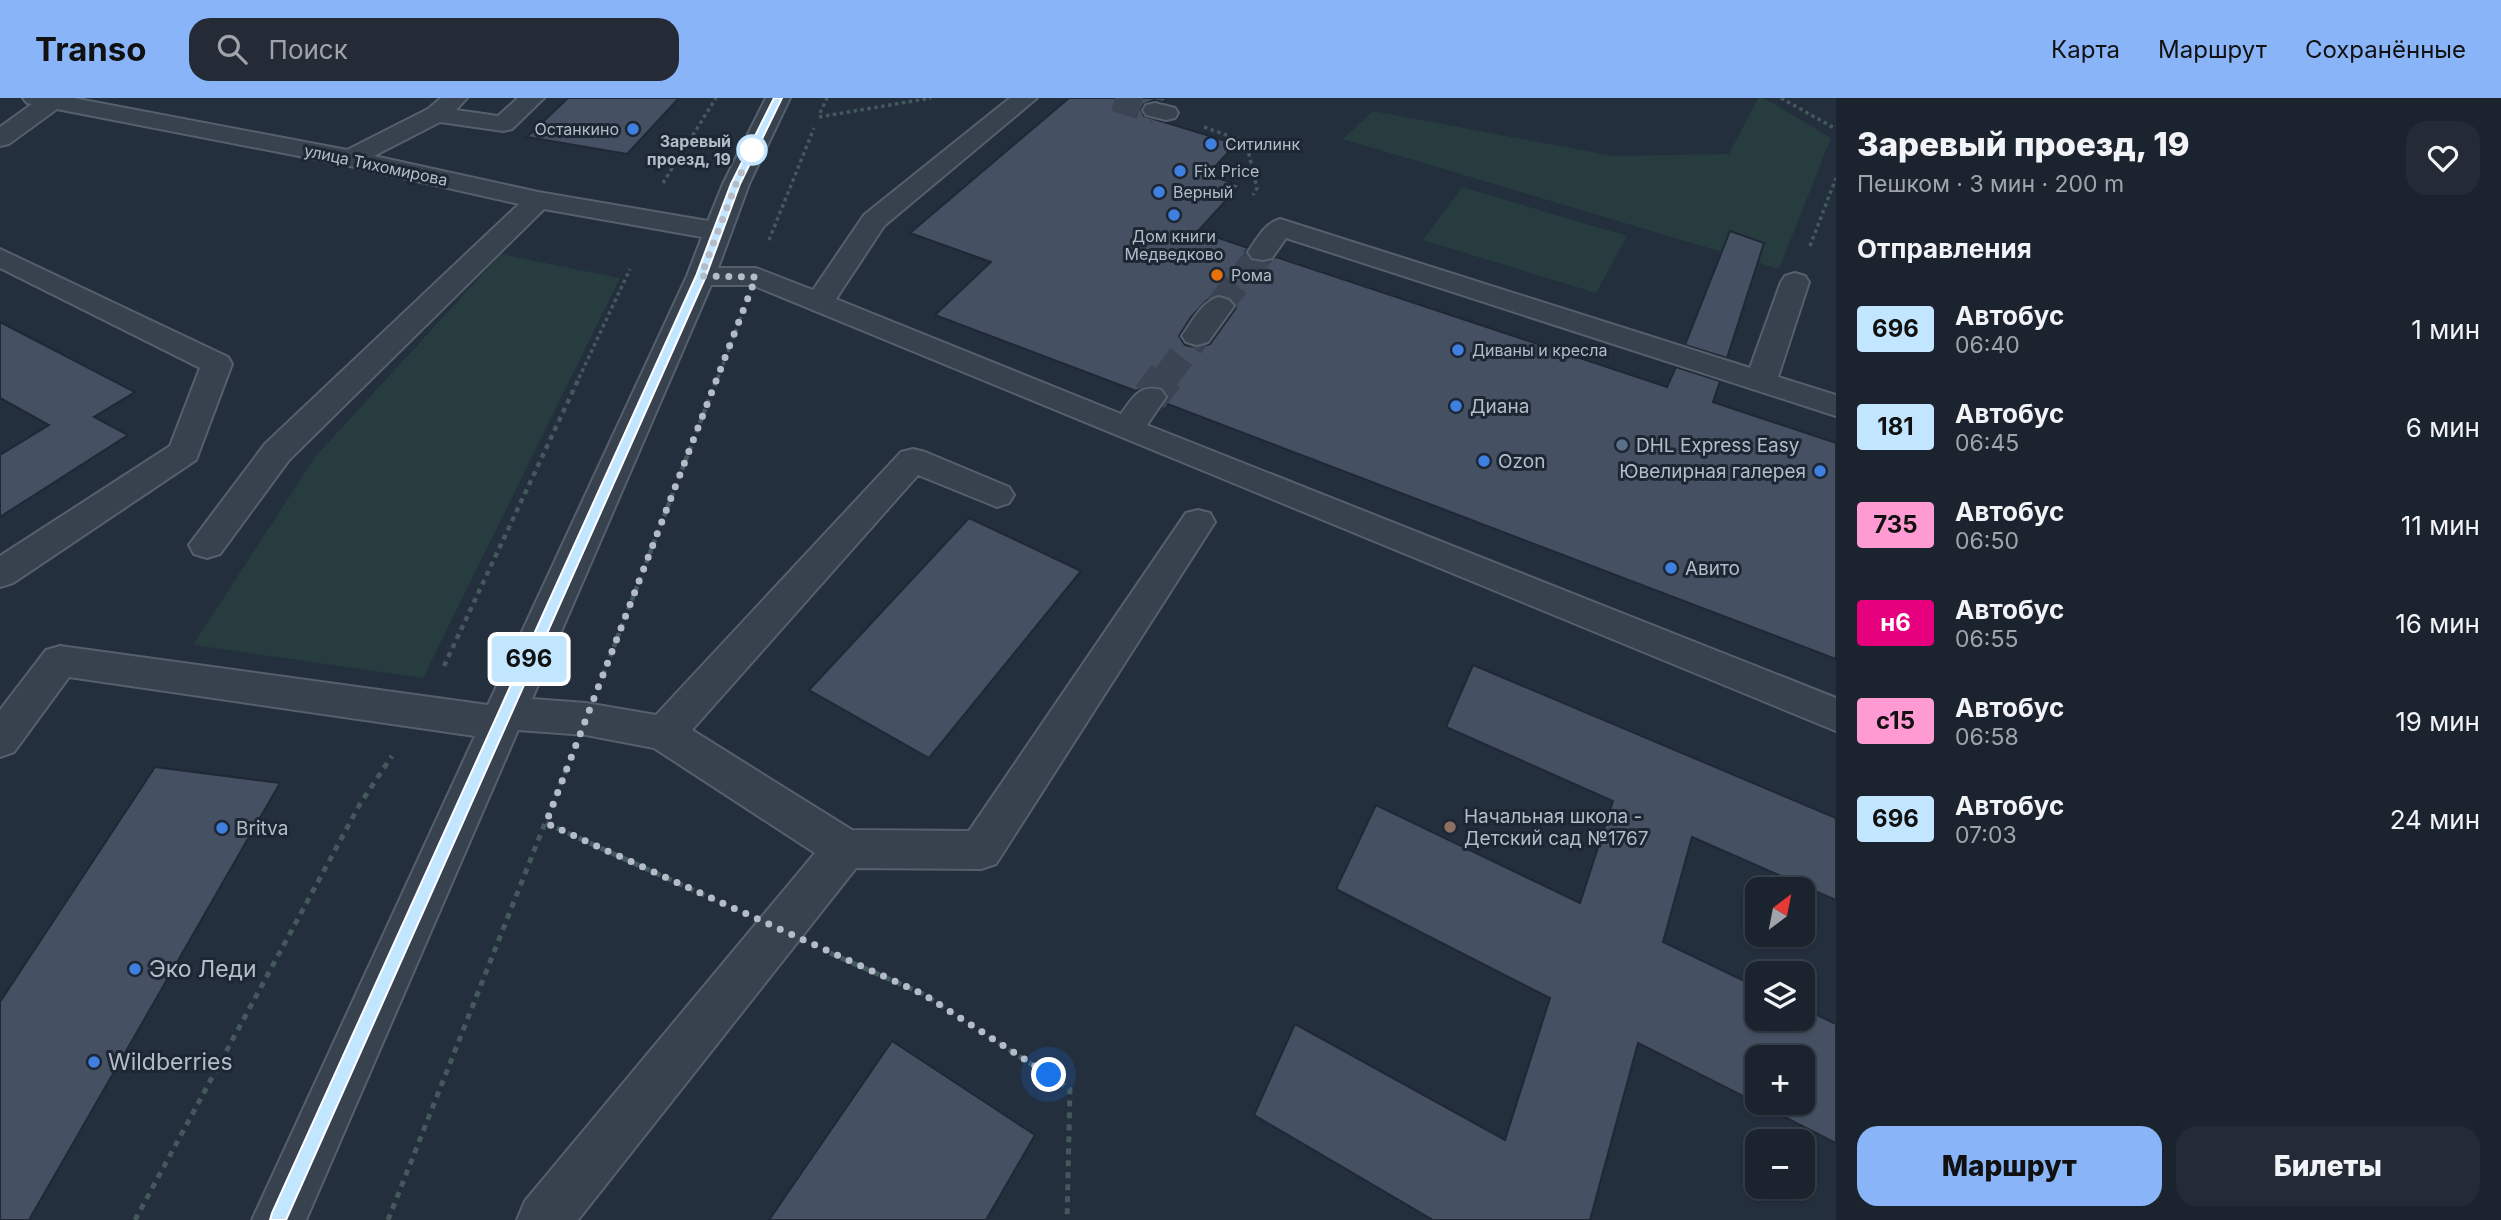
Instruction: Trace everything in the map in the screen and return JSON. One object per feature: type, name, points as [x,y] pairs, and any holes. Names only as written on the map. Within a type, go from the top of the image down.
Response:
[{"type":"street","points":[[350,158],[446,106],[503,124],[532,98]]},
{"type":"street","points":[[279,1220],[701,276],[736,184],[778,98]]},
{"type":"street","points":[[819,302],[874,221],[1025,98]]},
{"type":"street","points":[[0,139],[48,99]]},
{"type":"street","name":"улица Тихомирова","points":[[48,99],[350,158],[538,200],[717,231]]},
{"type":"street","points":[[207,545],[276,452],[538,200]]},
{"type":"street","points":[[1262,252],[1280,227],[1836,406]]},
{"type":"street","points":[[0,257],[217,365],[184,452],[0,574]]},
{"type":"street","points":[[701,276],[756,277],[1836,715]]},
{"type":"street","points":[[1761,381],[1795,282]]},
{"type":"street","points":[[1197,335],[1219,306]]},
{"type":"street","points":[[1127,429],[1150,397]]},
{"type":"street","points":[[664,733],[913,460],[997,495]]},
{"type":"street","points":[[0,740],[60,661],[421,712],[502,718],[586,719],[664,733],[845,849],[981,850],[1198,522]]},
{"type":"street","points":[[544,1220],[845,849]]},
{"type":"path","points":[[657,191],[716,98]]},
{"type":"path","points":[[388,1220],[546,823],[756,277],[775,221],[827,98]]},
{"type":"path","points":[[819,117],[931,98]]},
{"type":"path","points":[[1782,98],[1836,129]]},
{"type":"path","points":[[1795,282],[1836,178]]},
{"type":"path","points":[[135,1220],[360,804],[421,712],[481,590],[630,269]]},
{"type":"path","points":[[546,823],[923,994],[1070,1089],[1068,1220]]},
{"type":"green space","points":[[1758,98],[1764,98],[1831,138],[1779,269],[1343,139],[1373,111],[1613,156],[1729,154]]},
{"type":"green space","points":[[1462,187],[1627,236],[1596,293],[1423,240]]},
{"type":"green space","points":[[501,254],[620,278],[423,678],[193,645],[315,457]]},
{"type":"building","points":[[568,98],[679,98],[627,154],[527,137]]},
{"type":"building","points":[[1069,98],[1168,98],[1163,102],[1154,100],[1144,104],[1141,109],[1144,116],[1236,144],[1207,175],[1240,185],[1198,231],[1248,248],[1245,252],[1251,261],[1263,263],[1276,257],[1667,387],[1676,367],[1720,381],[1713,402],[1836,443],[1836,659],[1165,403],[1169,397],[1161,387],[1147,386],[1136,391],[935,315],[991,262],[910,233]],"holes":[[[1220,294],[1231,298],[1236,308],[1210,344],[1198,348],[1185,345],[1179,336],[1191,317],[1206,301]]]},
{"type":"building","points":[[1730,231],[1764,243],[1727,358],[1685,345]]},
{"type":"building","points":[[0,322],[135,392],[94,417],[128,435],[0,517],[0,455],[49,425],[0,398]]},
{"type":"building","points":[[969,518],[1081,571],[929,758],[809,690]]},
{"type":"building","points":[[1473,665],[1836,818],[1836,900],[1815,891],[1815,877],[1783,877],[1692,837],[1663,942],[1745,981],[1745,1031],[1815,1031],[1815,1014],[1836,1024],[1836,1143],[1815,1132],[1815,1129],[1808,1129],[1781,1115],[1815,1115],[1815,1045],[1745,1045],[1745,1097],[1638,1043],[1590,1220],[1433,1220],[1254,1115],[1295,1024],[1505,1140],[1550,998],[1336,889],[1376,805],[1580,903],[1613,801],[1446,727]]},
{"type":"building","points":[[155,767],[280,783],[29,1220],[0,1220],[0,1002]]},
{"type":"building","points":[[892,1041],[1035,1135],[986,1220],[769,1220]]},
{"type":"tunnel","points":[[1115,98],[1155,110]]},
{"type":"tunnel","points":[[1219,306],[1262,252]]},
{"type":"tunnel","points":[[1165,378],[1197,336]]},
{"type":"tunnel","points":[[1150,397],[1166,376]]},
{"type":"bus line","name":"696","points":[[279,1220],[701,276],[736,184],[778,98]]},
{"type":"place","name":"Останкино","points":[[633,129]]},
{"type":"place","name":"Ситилинк","points":[[1211,144]]},
{"type":"place","name":"Заревый проезд, 19","points":[[752,150]]},
{"type":"place","name":"Fix Price","points":[[1180,171]]},
{"type":"place","name":"Верный","points":[[1159,192]]},
{"type":"place","name":"Дом книги Медведково","points":[[1174,215]]},
{"type":"place","name":"Рома","points":[[1217,275]]},
{"type":"place","name":"Диваны и кресла","points":[[1458,350]]},
{"type":"place","name":"Диана","points":[[1456,406]]},
{"type":"place","name":"DHL Express Easy","points":[[1622,445]]},
{"type":"place","name":"Ozon","points":[[1484,461]]},
{"type":"place","name":"Ювелирная галерея","points":[[1820,471]]},
{"type":"place","name":"Авито","points":[[1671,568]]},
{"type":"place","name":"Начальная школа - Детский сад №1767","points":[[1450,827]]},
{"type":"place","name":"Britva","points":[[222,828]]},
{"type":"place","name":"Эко Леди","points":[[135,969]]},
{"type":"place","name":"Wildberries","points":[[94,1062]]},
{"type":"route","points":[[752,150],[701,276],[756,277],[546,823],[923,994],[1049,1075]]}]
